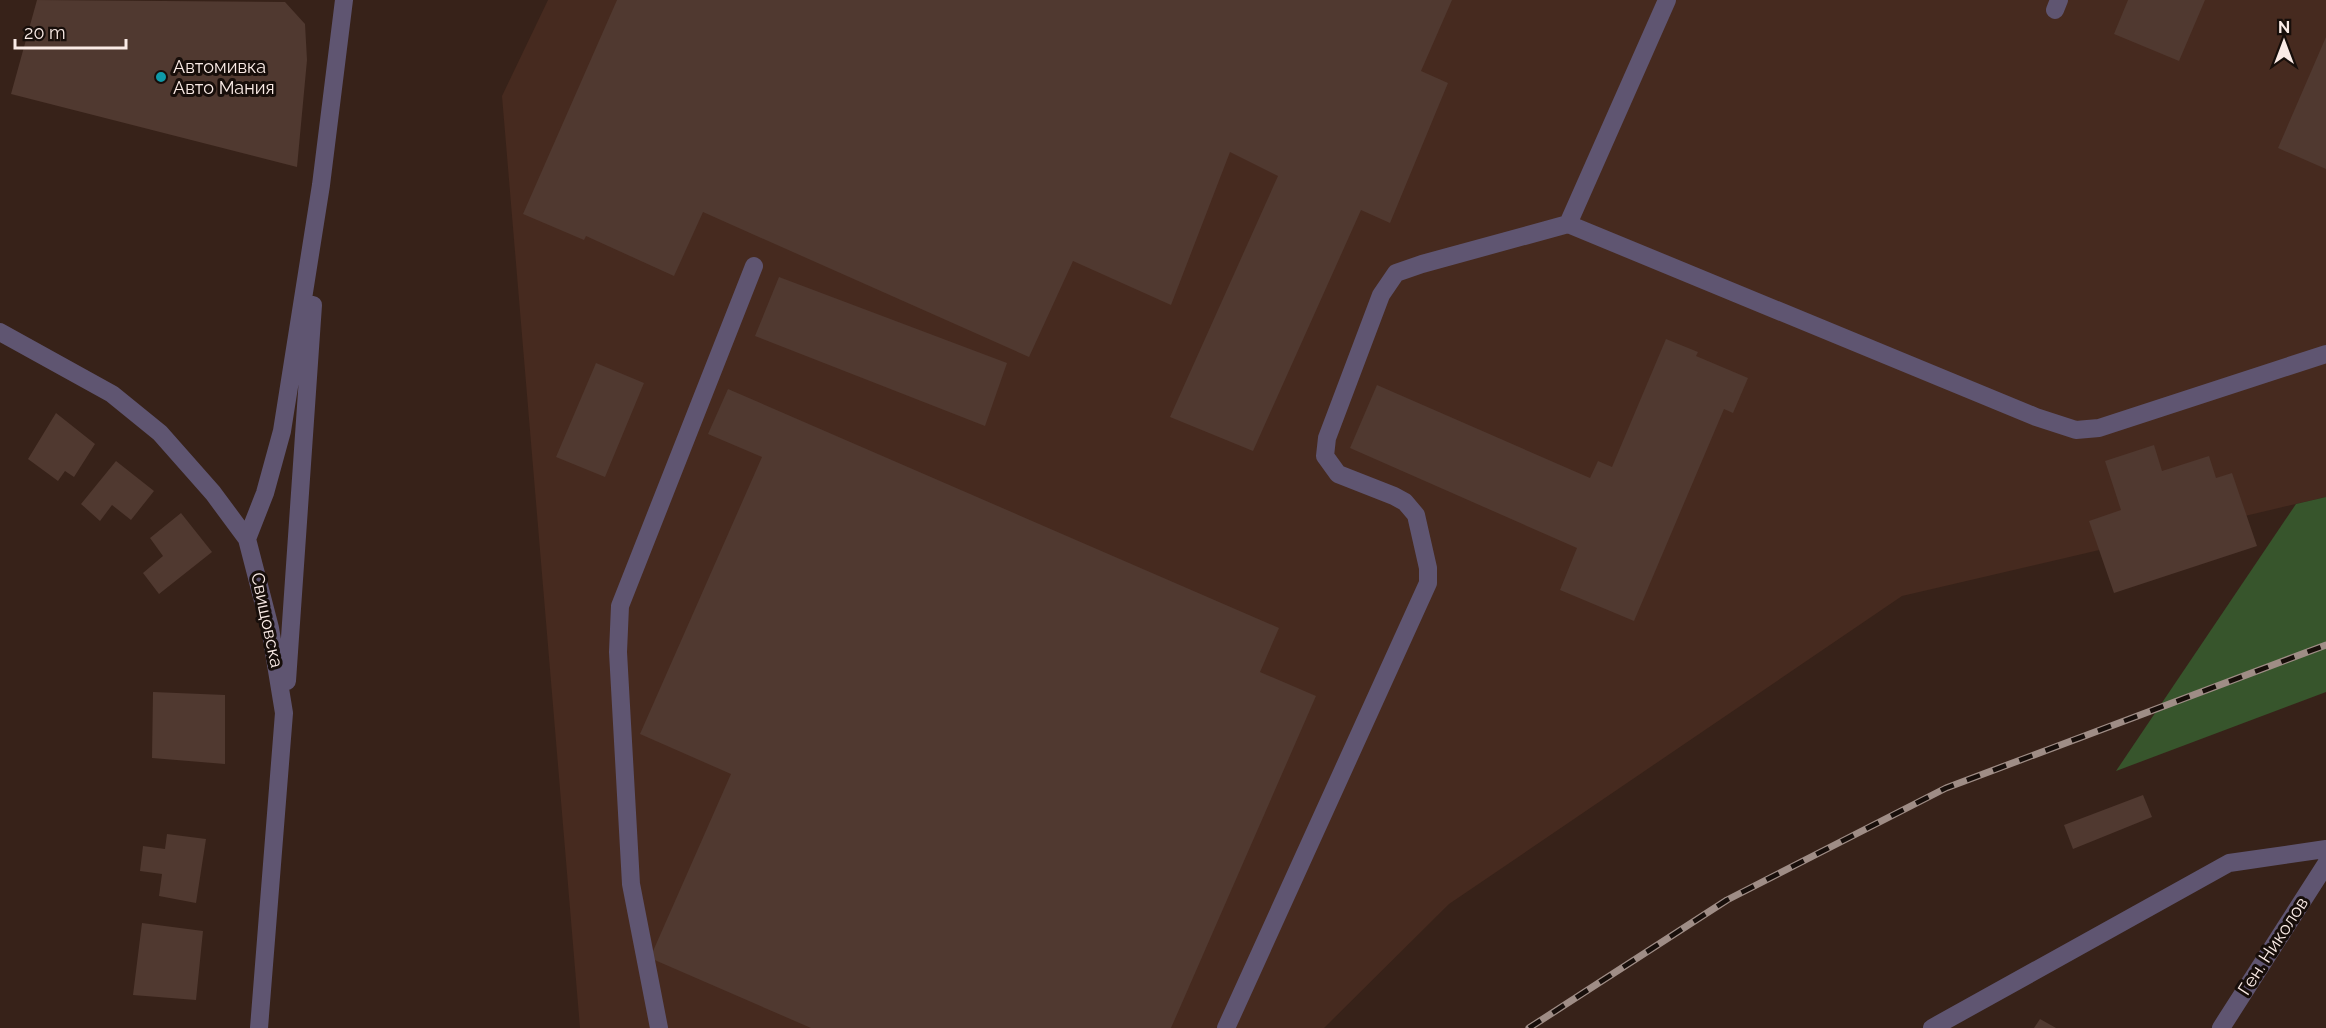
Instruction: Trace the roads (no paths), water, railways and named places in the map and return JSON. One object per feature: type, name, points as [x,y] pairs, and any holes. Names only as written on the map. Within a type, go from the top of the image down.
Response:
[{"type":"street","points":[[1568,224],[1666,0]]},
{"type":"street","points":[[284,713],[321,185],[340,1]]},
{"type":"street","points":[[247,539],[265,493],[282,431],[321,185]]},
{"type":"street","points":[[1226,1028],[1428,583],[1428,568],[1416,515],[1405,502],[1394,496],[1338,474],[1325,456],[1327,438],[1382,295],[1396,273],[1568,224],[2036,417],[2076,430],[2100,428],[2326,354]]},
{"type":"street","points":[[659,1028],[631,884],[618,652],[620,606],[754,266]]},
{"type":"street","name":"Свищовска","points":[[0,332],[112,394],[160,433],[213,493],[247,539],[268,617],[284,713],[259,1028]]},
{"type":"street","points":[[1932,1028],[2229,863],[2326,849]]},
{"type":"street","name":"Ген. Николов","points":[[2221,1028],[2326,864]]},
{"type":"railway","points":[[1529,1028],[1727,900],[1946,788],[2326,645]]},
{"type":"place","name":"Автомивка Авто Мания","points":[[161,77]]}]
